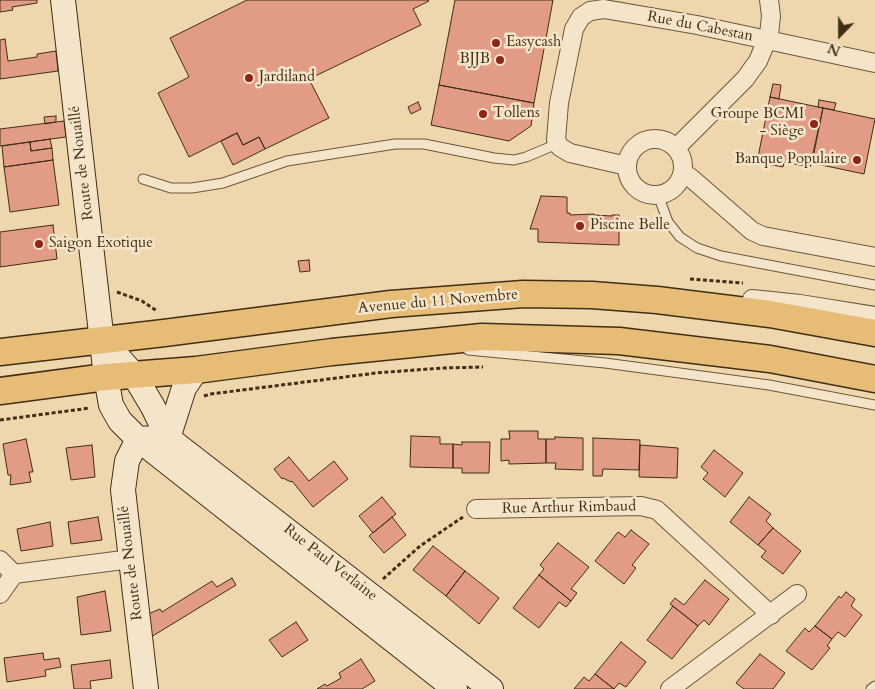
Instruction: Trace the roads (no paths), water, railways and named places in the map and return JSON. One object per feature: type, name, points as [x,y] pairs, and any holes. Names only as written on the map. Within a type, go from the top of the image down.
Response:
[{"type":"main road","name":"Avenue du 11 Novembre","points":[[0,352],[391,304],[523,294],[592,295],[657,300],[770,314],[875,333]]},
{"type":"main road","points":[[0,391],[106,377],[196,370],[332,352],[482,338],[620,341],[770,359],[875,379]]},
{"type":"street","name":"Route de Nouaillé","points":[[63,0],[103,340]]},
{"type":"street","points":[[676,148],[745,79],[758,61],[767,39],[770,22],[769,0]]},
{"type":"street","name":"Rue du Cabestan","points":[[557,144],[555,134],[559,103],[574,29],[585,13],[595,9],[604,9],[767,39],[875,63]]},
{"type":"street","points":[[650,139],[668,142],[676,148],[681,156],[683,173],[675,187],[660,195],[652,195],[637,189],[632,182],[627,166],[628,157],[634,149],[650,139]]},
{"type":"street","points":[[557,144],[563,150],[570,153],[627,166]]},
{"type":"street","points":[[683,173],[752,231],[763,236],[875,257]]},
{"type":"street","points":[[657,300],[740,298],[800,304],[875,316]]},
{"type":"street","points":[[103,340],[134,375]]},
{"type":"street","name":"Rue Paul Verlaine","points":[[103,340],[107,406],[138,439],[455,689]]},
{"type":"street","points":[[138,439],[168,438],[184,388],[196,370]]},
{"type":"street","name":"Rue Paul Verlaine","points":[[134,375],[153,406],[168,438],[491,689]]},
{"type":"street","name":"Route de Nouaillé","points":[[138,439],[127,462],[123,490],[146,689]]},
{"type":"street","name":"Rue Arthur Rimbaud","points":[[476,509],[641,506],[657,510],[771,614]]},
{"type":"street","points":[[0,560],[14,574]]},
{"type":"street","points":[[0,594],[14,574],[130,560]]},
{"type":"street","points":[[670,689],[797,594]]},
{"type":"lane","points":[[143,179],[171,188],[192,188],[224,183],[288,161],[395,144],[424,144],[494,158],[514,160],[557,144]]},
{"type":"lane","points":[[660,195],[668,222],[680,237],[697,248],[721,256],[875,285]]},
{"type":"lane","points":[[406,344],[614,364],[769,385],[875,405]]},
{"type":"lane","points":[[871,689],[875,686]]},
{"type":"place","name":"Easycash","points":[[496,43]]},
{"type":"place","name":"BJJB","points":[[500,60]]},
{"type":"place","name":"Jardiland","points":[[249,78]]},
{"type":"place","name":"Tollens","points":[[483,114]]},
{"type":"place","name":"Groupe BCMI - Siège","points":[[814,124]]},
{"type":"place","name":"Banque Populaire","points":[[857,160]]},
{"type":"place","name":"Piscine Belle","points":[[580,226]]},
{"type":"place","name":"Saigon Exotique","points":[[39,244]]}]
